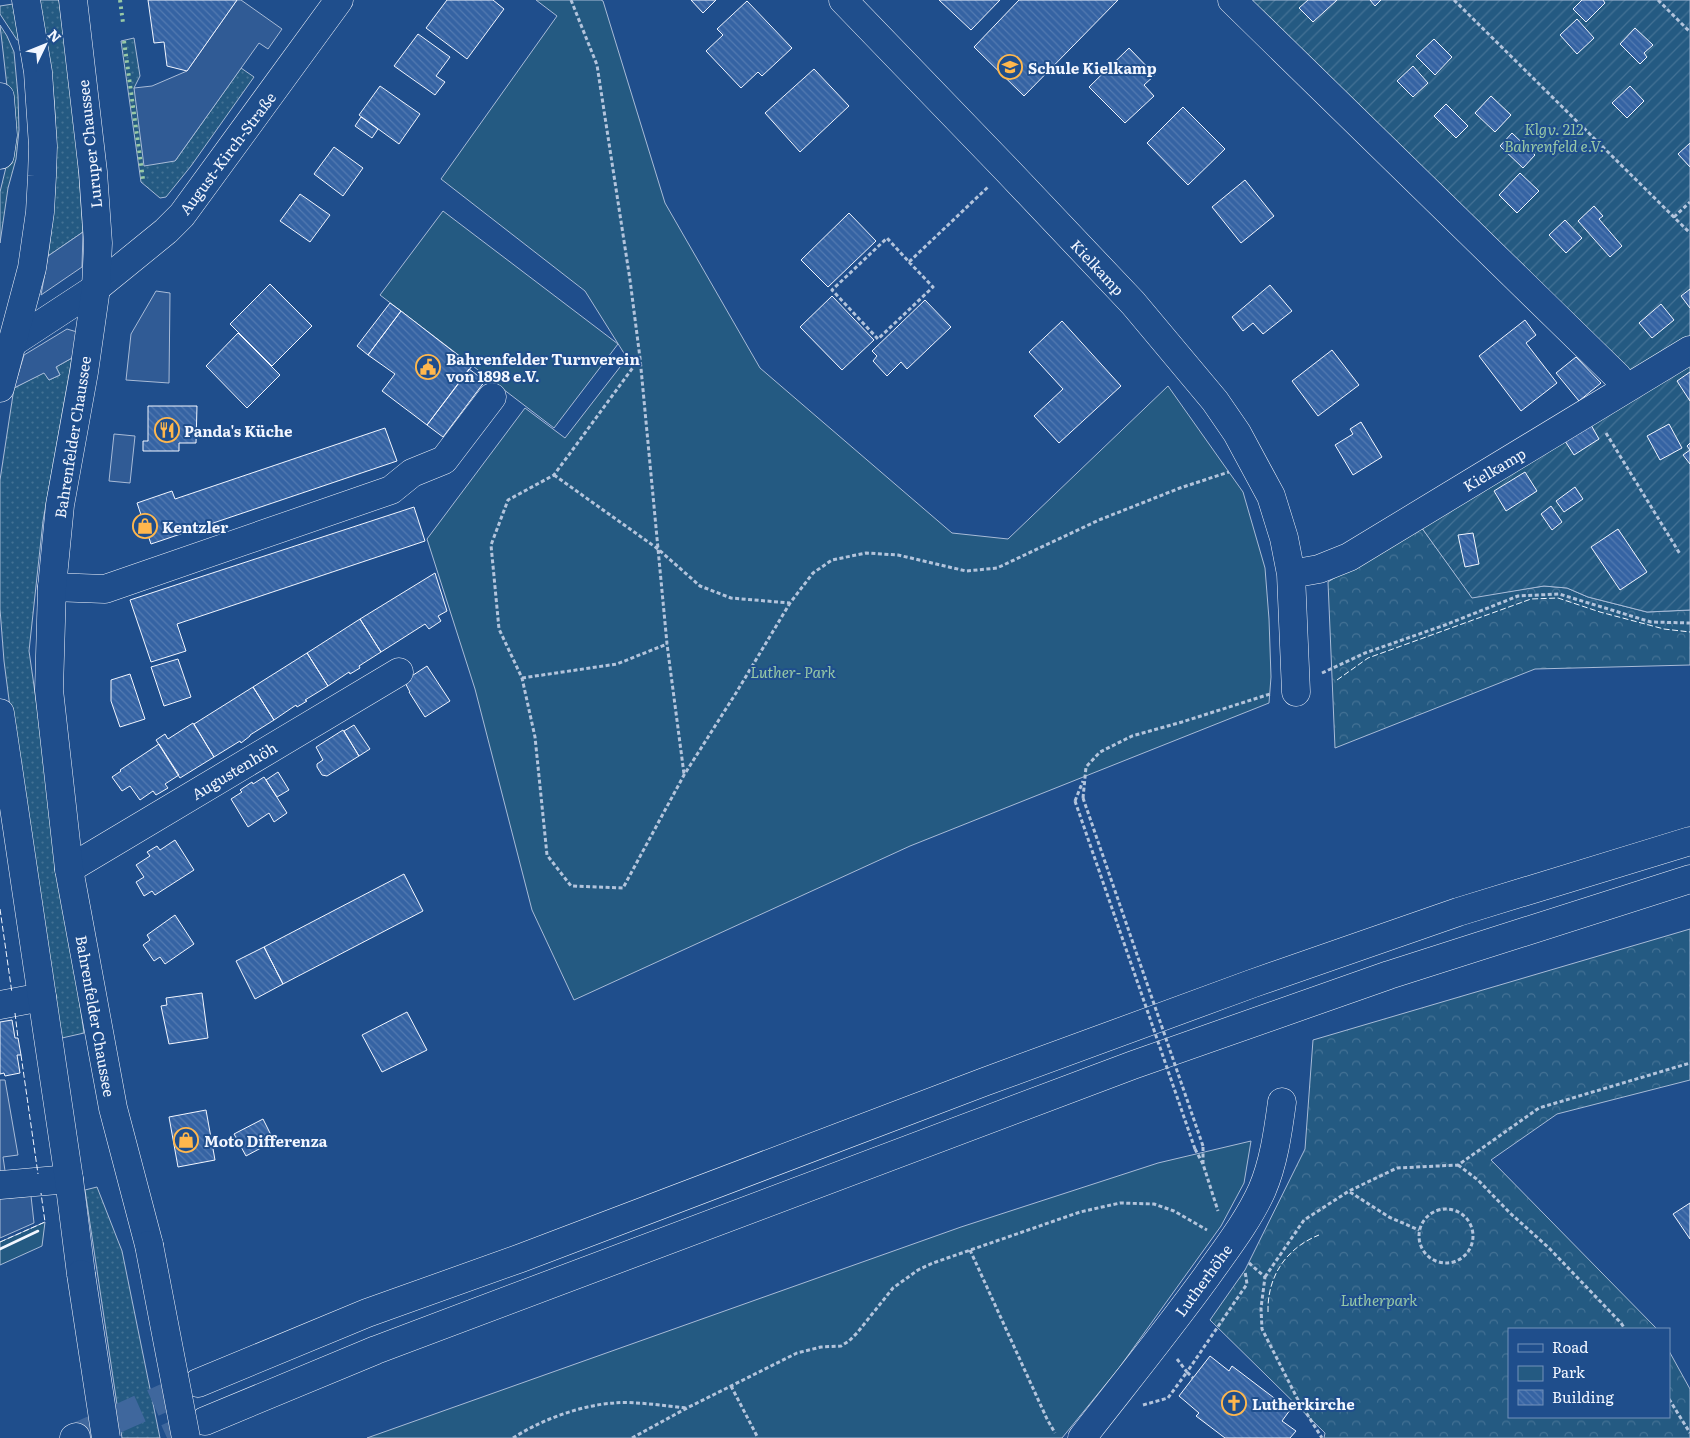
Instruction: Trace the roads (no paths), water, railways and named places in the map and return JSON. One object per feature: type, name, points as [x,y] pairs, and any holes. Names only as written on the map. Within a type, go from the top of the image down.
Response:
[{"type":"main road","points":[[0,388],[6,347],[32,268],[40,212],[43,146],[38,72],[26,0]]},
{"type":"main road","name":"Luruper Chaussee","points":[[73,0],[96,210],[98,243],[96,288]]},
{"type":"main road","name":"August-Kirch-Straße","points":[[6,347],[96,288],[166,231],[182,214],[339,0]]},
{"type":"main road","name":"Kielkamp","points":[[843,0],[1133,303],[1215,401],[1237,433],[1271,496],[1284,538],[1291,574],[1295,689]]},
{"type":"main road","points":[[1232,0],[1617,376],[1626,388]]},
{"type":"main road","points":[[0,97],[3,135],[0,154]]},
{"type":"main road","name":"Bahrenfelder Chaussee","points":[[96,288],[80,401],[60,505],[52,587],[49,690],[70,869],[112,1108],[149,1245],[195,1429]]},
{"type":"main road","name":"Kielkamp","points":[[1291,574],[1319,569],[1349,557],[1690,350]]},
{"type":"main road","points":[[52,587],[105,589],[391,490],[412,473],[444,460],[492,397]]},
{"type":"main road","name":"Augustenhöh","points":[[70,869],[399,672]]},
{"type":"main road","points":[[0,713],[106,1438]]},
{"type":"main road","points":[[198,1384],[367,1313],[521,1258],[984,1082],[1251,984],[1458,912],[1690,841]]},
{"type":"main road","points":[[195,1429],[376,1350],[1133,1065],[1389,974],[1690,879]]},
{"type":"main road","points":[[0,1006],[42,998]]},
{"type":"main road","name":"Lutherhöhe","points":[[1082,1438],[1169,1328],[1249,1214],[1262,1190],[1278,1132],[1282,1102]]},
{"type":"main road","points":[[0,1185],[69,1179]]},
{"type":"tunnel","points":[[76,1437],[198,1383]]},
{"type":"tunnel","points":[[167,1438],[205,1421]]},
{"type":"place","name":"Schule Kielkamp","points":[[1010,67]]},
{"type":"place","name":"Bahrenfelder Turnverein von 1898 e.V.","points":[[428,367]]},
{"type":"place","name":"Panda's Küche","points":[[167,430]]},
{"type":"place","name":"Kentzler","points":[[145,526]]},
{"type":"place","name":"Moto Differenza","points":[[186,1140]]},
{"type":"place","name":"Lutherkirche","points":[[1234,1403]]},
{"type":"park label","name":"Klgv. 212 Bahrenfeld e.V.","points":[[1554,136]]},
{"type":"park label","name":"Luther- Park","points":[[793,671]]},
{"type":"park label","name":"Lutherpark","points":[[1379,1299]]}]
